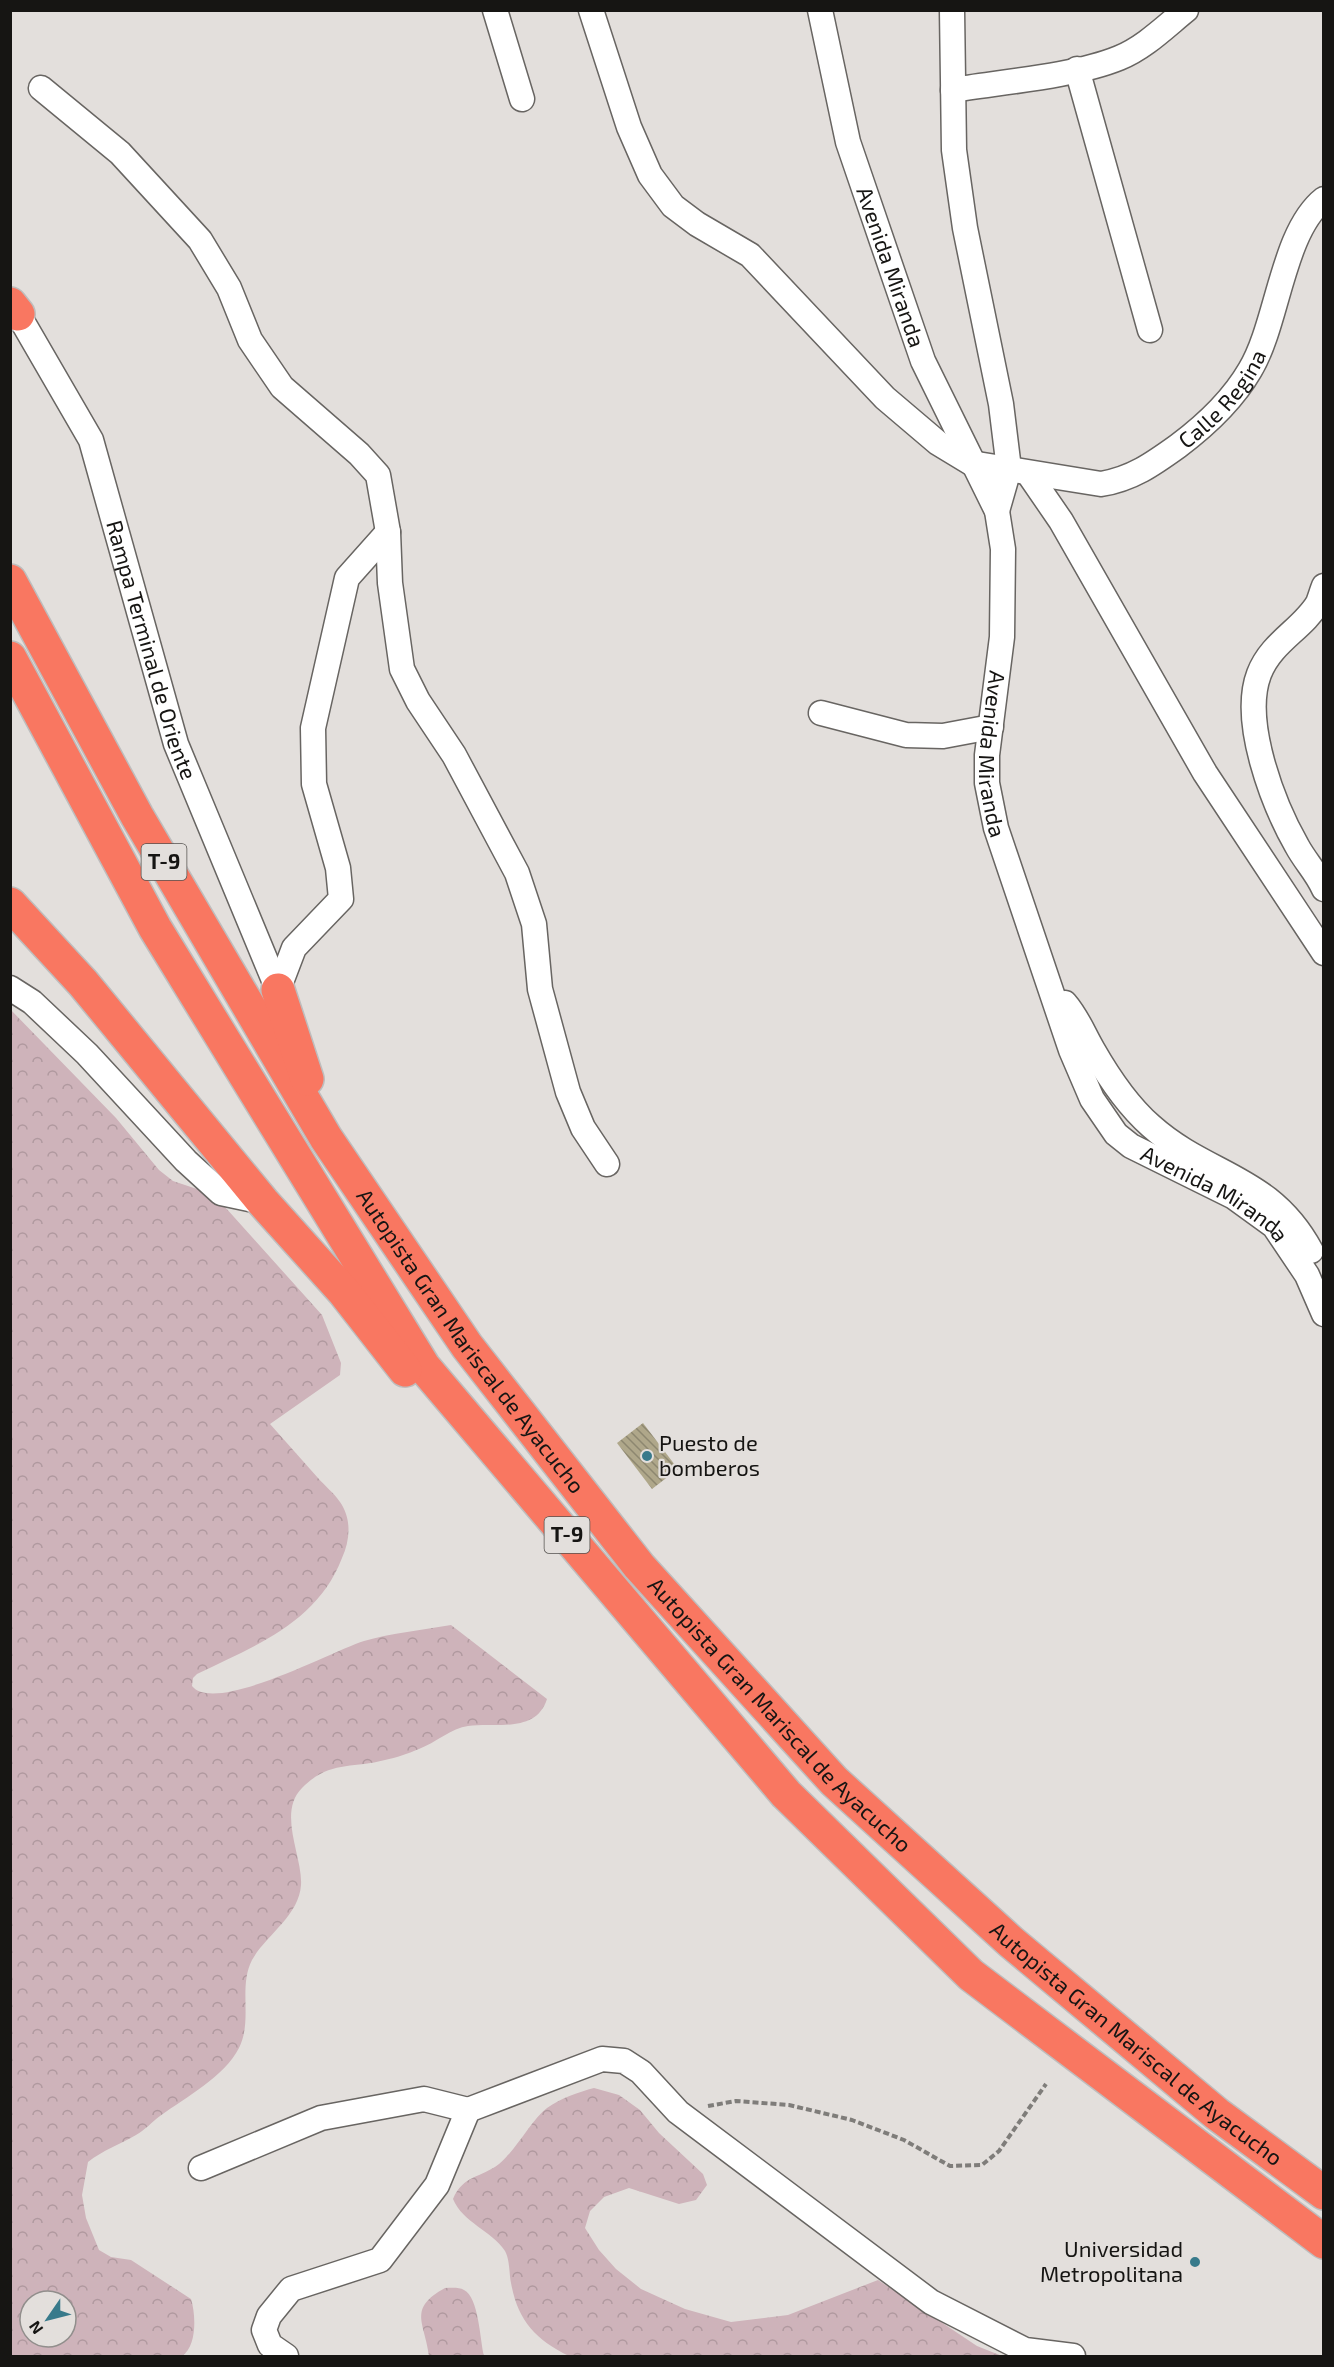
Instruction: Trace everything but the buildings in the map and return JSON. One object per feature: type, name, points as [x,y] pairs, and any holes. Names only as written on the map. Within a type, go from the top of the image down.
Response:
[{"type":"highway","name":"Autopista Gran Mariscal de Ayacucho","points":[[10,581],[137,816],[326,1138],[467,1346],[639,1566],[834,1781],[1011,1942],[1217,2114],[1323,2193]]},
{"type":"highway","name":"Autopista Gran Mariscal de Ayacucho","points":[[10,658],[155,928],[424,1367],[786,1794],[971,1975],[1323,2242]]},
{"type":"highway","points":[[10,904],[83,983],[263,1202],[344,1292],[426,1396],[519,1479]]},
{"type":"highway","points":[[279,990],[326,1138]]},
{"type":"street","points":[[495,10],[522,99]]},
{"type":"street","points":[[591,10],[629,127],[660,192],[697,224],[750,255],[885,398],[938,443],[971,463]]},
{"type":"street","name":"Avenida Miranda","points":[[820,10],[848,142],[923,361],[997,512],[1003,549],[1002,638],[987,783],[996,828],[1081,1076],[1092,1099],[1116,1134],[1131,1146],[1234,1197],[1274,1226],[1307,1275],[1323,1314]]},
{"type":"street","name":"Avenida Miranda","points":[[952,10],[954,150],[964,228],[1001,404],[1018,471],[997,512]]},
{"type":"street","points":[[953,90],[1077,69],[1119,58],[1146,43],[1186,10]]},
{"type":"street","points":[[1077,69],[1150,330]]},
{"type":"street","points":[[41,88],[120,153],[200,240],[229,288],[250,340],[282,387],[359,454],[378,475],[388,532],[390,583],[402,669],[418,701],[454,755],[517,873],[534,924],[540,989],[568,1092],[583,1128],[607,1164]]},
{"type":"street","name":"Calle Regina","points":[[971,463],[1101,484],[1120,481],[1142,471],[1198,431],[1216,414],[1251,369],[1289,257],[1308,216],[1323,199]]},
{"type":"street","name":"Rampa Terminal de Oriente","points":[[13,310],[91,440],[176,744],[279,990]]},
{"type":"street","points":[[1018,471],[1061,521],[1188,745],[1322,944]]},
{"type":"street","points":[[279,990],[294,948],[341,899],[339,868],[314,784],[313,728],[348,578],[388,532]]},
{"type":"street","points":[[1323,586],[1318,603],[1282,639],[1259,673],[1253,699],[1262,757],[1281,816],[1323,889]]},
{"type":"street","points":[[822,713],[906,735],[943,736],[991,727]]},
{"type":"street","points":[[10,988],[32,1002],[87,1054],[186,1161],[220,1193],[263,1202]]},
{"type":"street","name":"Avenida Miranda","points":[[1052,988],[1077,1016],[1091,1047],[1111,1081],[1133,1108],[1152,1127],[1185,1151],[1241,1179],[1270,1199],[1290,1218],[1310,1248],[1323,1278]]},
{"type":"street","points":[[201,2168],[321,2118],[424,2099],[468,2109],[602,2059],[624,2061],[641,2072],[678,2112],[931,2302],[1025,2350],[1073,2356]]},
{"type":"street","points":[[286,2356],[270,2345],[264,2330],[269,2316],[291,2289],[380,2260],[437,2185],[468,2109]]},
{"type":"path","points":[[678,2112],[736,2101],[789,2105],[852,2120],[904,2140],[950,2166],[982,2165],[999,2151],[1046,2084]]},
{"type":"green space","points":[[10,1009],[116,1118],[159,1170],[173,1181],[206,1192],[225,1207],[322,1315],[341,1363],[340,1375],[270,1424],[344,1509],[348,1530],[347,1544],[342,1558],[331,1580],[317,1600],[300,1616],[262,1642],[197,1674],[193,1678],[192,1686],[205,1693],[224,1693],[275,1678],[364,1641],[451,1625],[547,1699],[542,1710],[524,1722],[462,1727],[398,1757],[332,1769],[312,1779],[302,1788],[295,1798],[291,1822],[301,1874],[299,1896],[288,1916],[258,1951],[248,1970],[245,2026],[239,2048],[224,2068],[204,2086],[139,2133],[88,2162],[82,2195],[86,2218],[99,2250],[111,2257],[131,2260],[191,2299],[194,2313],[193,2338],[182,2356],[11,2356]]},
{"type":"green space","points":[[594,2088],[619,2095],[640,2110],[659,2133],[703,2174],[707,2185],[696,2200],[679,2204],[629,2188],[604,2197],[590,2211],[585,2228],[599,2250],[616,2269],[641,2289],[685,2309],[731,2322],[788,2315],[878,2280],[977,2346],[1002,2356],[569,2356],[557,2350],[538,2335],[523,2318],[514,2296],[505,2251],[492,2237],[463,2214],[453,2199],[467,2181],[492,2169],[506,2158],[547,2108],[558,2101]]},
{"type":"green space","points":[[445,2288],[460,2288],[469,2294],[476,2310],[484,2356],[429,2356],[422,2325],[422,2310],[433,2296]]},
{"type":"place","name":"Puesto de bomberos","points":[[647,1456]]},
{"type":"place","name":"Universidad Metropolitana","points":[[1195,2262]]}]
